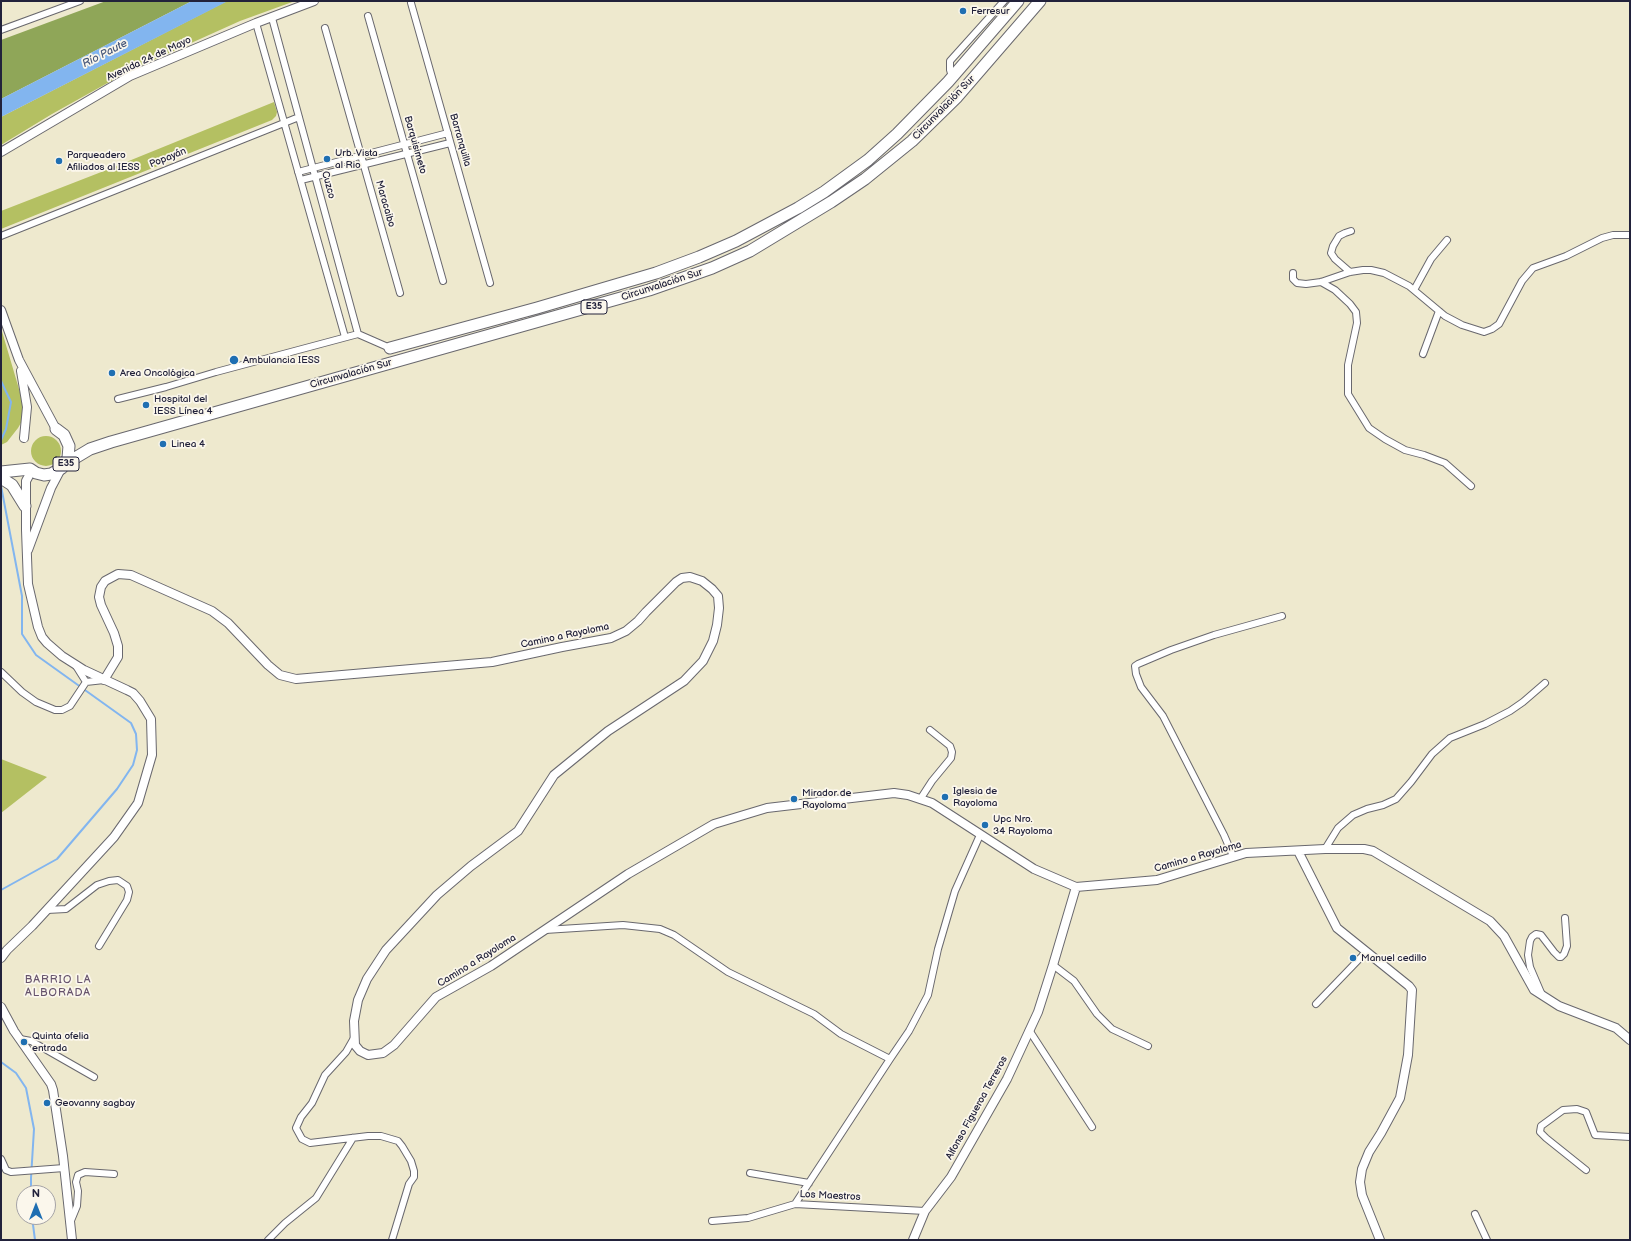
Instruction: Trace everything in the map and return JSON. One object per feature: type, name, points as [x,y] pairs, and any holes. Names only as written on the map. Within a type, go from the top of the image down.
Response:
[{"type":"highway","name":"Circunvalación Sur","points":[[390,348],[531,310],[685,263],[736,241],[798,208],[824,192],[868,160],[921,111],[1018,1]]},
{"type":"highway","name":"Circunvalación Sur","points":[[63,466],[90,449],[111,442],[649,290],[706,270],[750,251],[831,202],[865,179],[912,141],[957,97],[1040,1]]},
{"type":"highway","name":"E35","points":[[1,472],[31,470],[44,475],[52,474],[63,466],[70,452],[69,446],[64,435],[56,429]]},
{"type":"highway","points":[[1,478],[12,485],[25,506]]},
{"type":"street","points":[[1,30],[69,3],[80,1]]},
{"type":"street","name":"Avenida 24 de Mayo","points":[[1,152],[130,76],[256,23],[314,1]]},
{"type":"street","points":[[952,77],[950,61],[1004,1]]},
{"type":"street","name":"Barranquilla","points":[[411,3],[490,283]]},
{"type":"street","name":"Barquisimeto","points":[[368,16],[443,281]]},
{"type":"street","name":"Cuzco","points":[[272,18],[358,334]]},
{"type":"street","points":[[256,23],[345,337]]},
{"type":"street","name":"Maracaibo","points":[[325,28],[400,293]]},
{"type":"street","name":"Popayán","points":[[1,236],[299,116]]},
{"type":"street","points":[[298,172],[448,133]]},
{"type":"street","points":[[301,180],[450,143]]},
{"type":"street","points":[[1350,272],[1335,259],[1331,253],[1339,236],[1345,232],[1351,231]]},
{"type":"street","points":[[1293,273],[1293,279],[1297,283],[1306,284],[1321,282],[1350,272],[1372,270],[1384,273],[1414,290],[1438,311],[1462,325],[1484,332],[1492,330],[1500,324],[1522,281],[1533,268],[1566,256],[1602,238],[1613,235],[1630,235]]},
{"type":"street","points":[[1414,290],[1431,259],[1447,240]]},
{"type":"street","points":[[1321,282],[1335,290],[1356,312],[1357,323],[1348,365],[1348,394],[1369,428],[1385,440],[1405,450],[1445,462],[1471,486]]},
{"type":"street","points":[[1,310],[19,360],[56,429]]},
{"type":"street","points":[[1423,354],[1438,311]]},
{"type":"street","points":[[118,399],[358,334],[390,348]]},
{"type":"street","points":[[19,360],[27,407],[24,438]]},
{"type":"street","points":[[27,555],[52,488],[63,466]]},
{"type":"street","points":[[1,958],[114,836],[138,802],[152,756],[151,720],[146,710],[132,693],[76,665],[51,648],[42,637],[34,618],[28,584],[25,506],[26,481],[31,470]]},
{"type":"street","name":"Camino a Rayoloma","points":[[104,680],[118,656],[118,646],[99,597],[101,587],[105,581],[118,574],[131,575],[212,611],[228,623],[268,665],[280,675],[296,679],[492,662],[611,638],[626,631],[638,621],[676,582],[682,578],[690,577],[702,581],[718,596],[719,608],[717,625],[703,661],[684,681],[608,731],[554,775],[518,831],[471,866],[437,895],[386,950],[367,979],[358,1000],[354,1021],[355,1045],[360,1051],[368,1055],[383,1053],[394,1045],[436,997],[491,966],[628,874],[714,824],[767,808],[894,793],[921,798],[932,803],[1034,869],[1076,887],[1157,880],[1246,852],[1325,849],[1364,849],[1373,851],[1490,921],[1504,936],[1534,990],[1559,1006],[1616,1028],[1630,1040]]},
{"type":"street","points":[[1233,856],[1224,835],[1163,716],[1141,688],[1135,666],[1171,650],[1214,635],[1282,616]]},
{"type":"street","points":[[76,665],[85,683]]},
{"type":"street","points":[[1,672],[22,692],[36,702],[55,710],[67,709],[85,683]]},
{"type":"street","points":[[85,683],[104,680]]},
{"type":"street","points":[[1325,849],[1338,828],[1353,816],[1367,809],[1383,805],[1396,799],[1432,754],[1450,738],[1485,724],[1510,711],[1545,683]]},
{"type":"street","points":[[921,798],[932,781],[951,758],[952,752],[950,746],[930,730]]},
{"type":"street","points":[[795,1204],[910,1031],[928,995],[938,949],[955,891],[980,835]]},
{"type":"street","points":[[1298,850],[1337,928],[1412,990],[1408,1055],[1400,1098],[1369,1152],[1362,1169],[1360,1182],[1362,1195],[1379,1240]]},
{"type":"street","points":[[47,910],[66,909],[97,885],[109,881],[118,880],[128,886],[129,892],[127,900],[99,946]]},
{"type":"street","name":"Alfonso Figueroa Terreros","points":[[913,1240],[925,1211],[951,1177],[1007,1079],[1038,1012],[1076,887]]},
{"type":"street","points":[[1543,996],[1530,966],[1528,955],[1530,941],[1536,934],[1541,935],[1554,952],[1561,957],[1567,946],[1565,918]]},
{"type":"street","points":[[545,930],[623,925],[660,929],[674,935],[728,972],[814,1014],[841,1034],[890,1059]]},
{"type":"street","points":[[1316,1004],[1366,952]]},
{"type":"street","points":[[1053,965],[1074,981],[1097,1014],[1112,1029],[1148,1046]]},
{"type":"street","points":[[1,1007],[14,1031],[54,1090],[72,1240]]},
{"type":"street","points":[[1029,1030],[1092,1127]]},
{"type":"street","points":[[354,1038],[346,1052],[325,1075],[312,1103],[301,1117],[296,1128],[302,1139],[310,1143],[382,1136],[390,1138],[402,1146],[411,1161],[414,1177],[409,1184],[392,1240]]},
{"type":"street","points":[[20,1039],[31,1041],[94,1076]]},
{"type":"street","points":[[1586,1170],[1546,1138],[1540,1132],[1541,1126],[1564,1110],[1577,1109],[1586,1112],[1595,1135],[1630,1137]]},
{"type":"street","points":[[268,1240],[285,1223],[316,1198],[353,1138]]},
{"type":"street","points":[[1,1159],[6,1170],[11,1172],[64,1168]]},
{"type":"street","points":[[70,1224],[77,1206],[78,1191],[76,1182],[78,1175],[85,1172],[114,1174]]},
{"type":"street","points":[[750,1173],[809,1183]]},
{"type":"street","name":"Los Maestros","points":[[712,1222],[748,1218],[795,1204],[925,1211]]},
{"type":"street","points":[[1475,1214],[1487,1240]]},
{"type":"green space","points":[[106,1],[192,1],[1,99],[1,40]]},
{"type":"green space","points":[[227,1],[295,1],[240,21],[129,71],[52,114],[1,145],[1,117]]},
{"type":"green space","points":[[274,102],[277,112],[276,116],[272,120],[1,229],[1,211]]},
{"type":"green space","points":[[1,328],[24,406],[22,421],[18,428],[7,442],[1,445]]},
{"type":"green space","points":[[46,436],[52,437],[60,445],[60,457],[52,465],[46,466],[40,465],[32,457],[31,451],[32,445],[40,437]]},
{"type":"green space","points":[[1,759],[47,777],[1,813]]},
{"type":"water","name":"Río Paute","points":[[192,1],[228,1],[1,117],[1,99]]},
{"type":"waterway","points":[[1,381],[11,402],[6,429],[1,440]]},
{"type":"waterway","points":[[1,486],[22,596],[22,634],[36,655],[131,723],[136,734],[137,750],[133,765],[117,789],[57,859],[1,890]]},
{"type":"waterway","points":[[1,1062],[16,1073],[26,1088],[34,1129],[31,1185]]},
{"type":"waterway","points":[[33,1225],[35,1240]]},
{"type":"place","name":"Ferresur","points":[[963,11]]},
{"type":"place","name":"Urb. Vista al Rio","points":[[327,159]]},
{"type":"place","name":"Parqueadero Afiliados al IESS","points":[[59,161]]},
{"type":"place","name":"Ambulancia IESS","points":[[234,360]]},
{"type":"place","name":"Area Oncológica","points":[[112,373]]},
{"type":"place","name":"Hospital del IESS Línea 4","points":[[146,405]]},
{"type":"place","name":"Linea 4","points":[[163,444]]},
{"type":"place","name":"Iglesia de Rayoloma","points":[[945,797]]},
{"type":"place","name":"Mirador de Rayoloma","points":[[794,799]]},
{"type":"place","name":"Upc Nro. 34 Rayoloma","points":[[985,825]]},
{"type":"place","name":"Manuel cedillo","points":[[1353,958]]},
{"type":"place","name":"Quinta ofelia entrada","points":[[24,1042]]},
{"type":"place","name":"Geovanny sagbay","points":[[47,1103]]},
{"type":"district","name":"BARRIO LA ALBORADA","points":[[58,986]]}]
